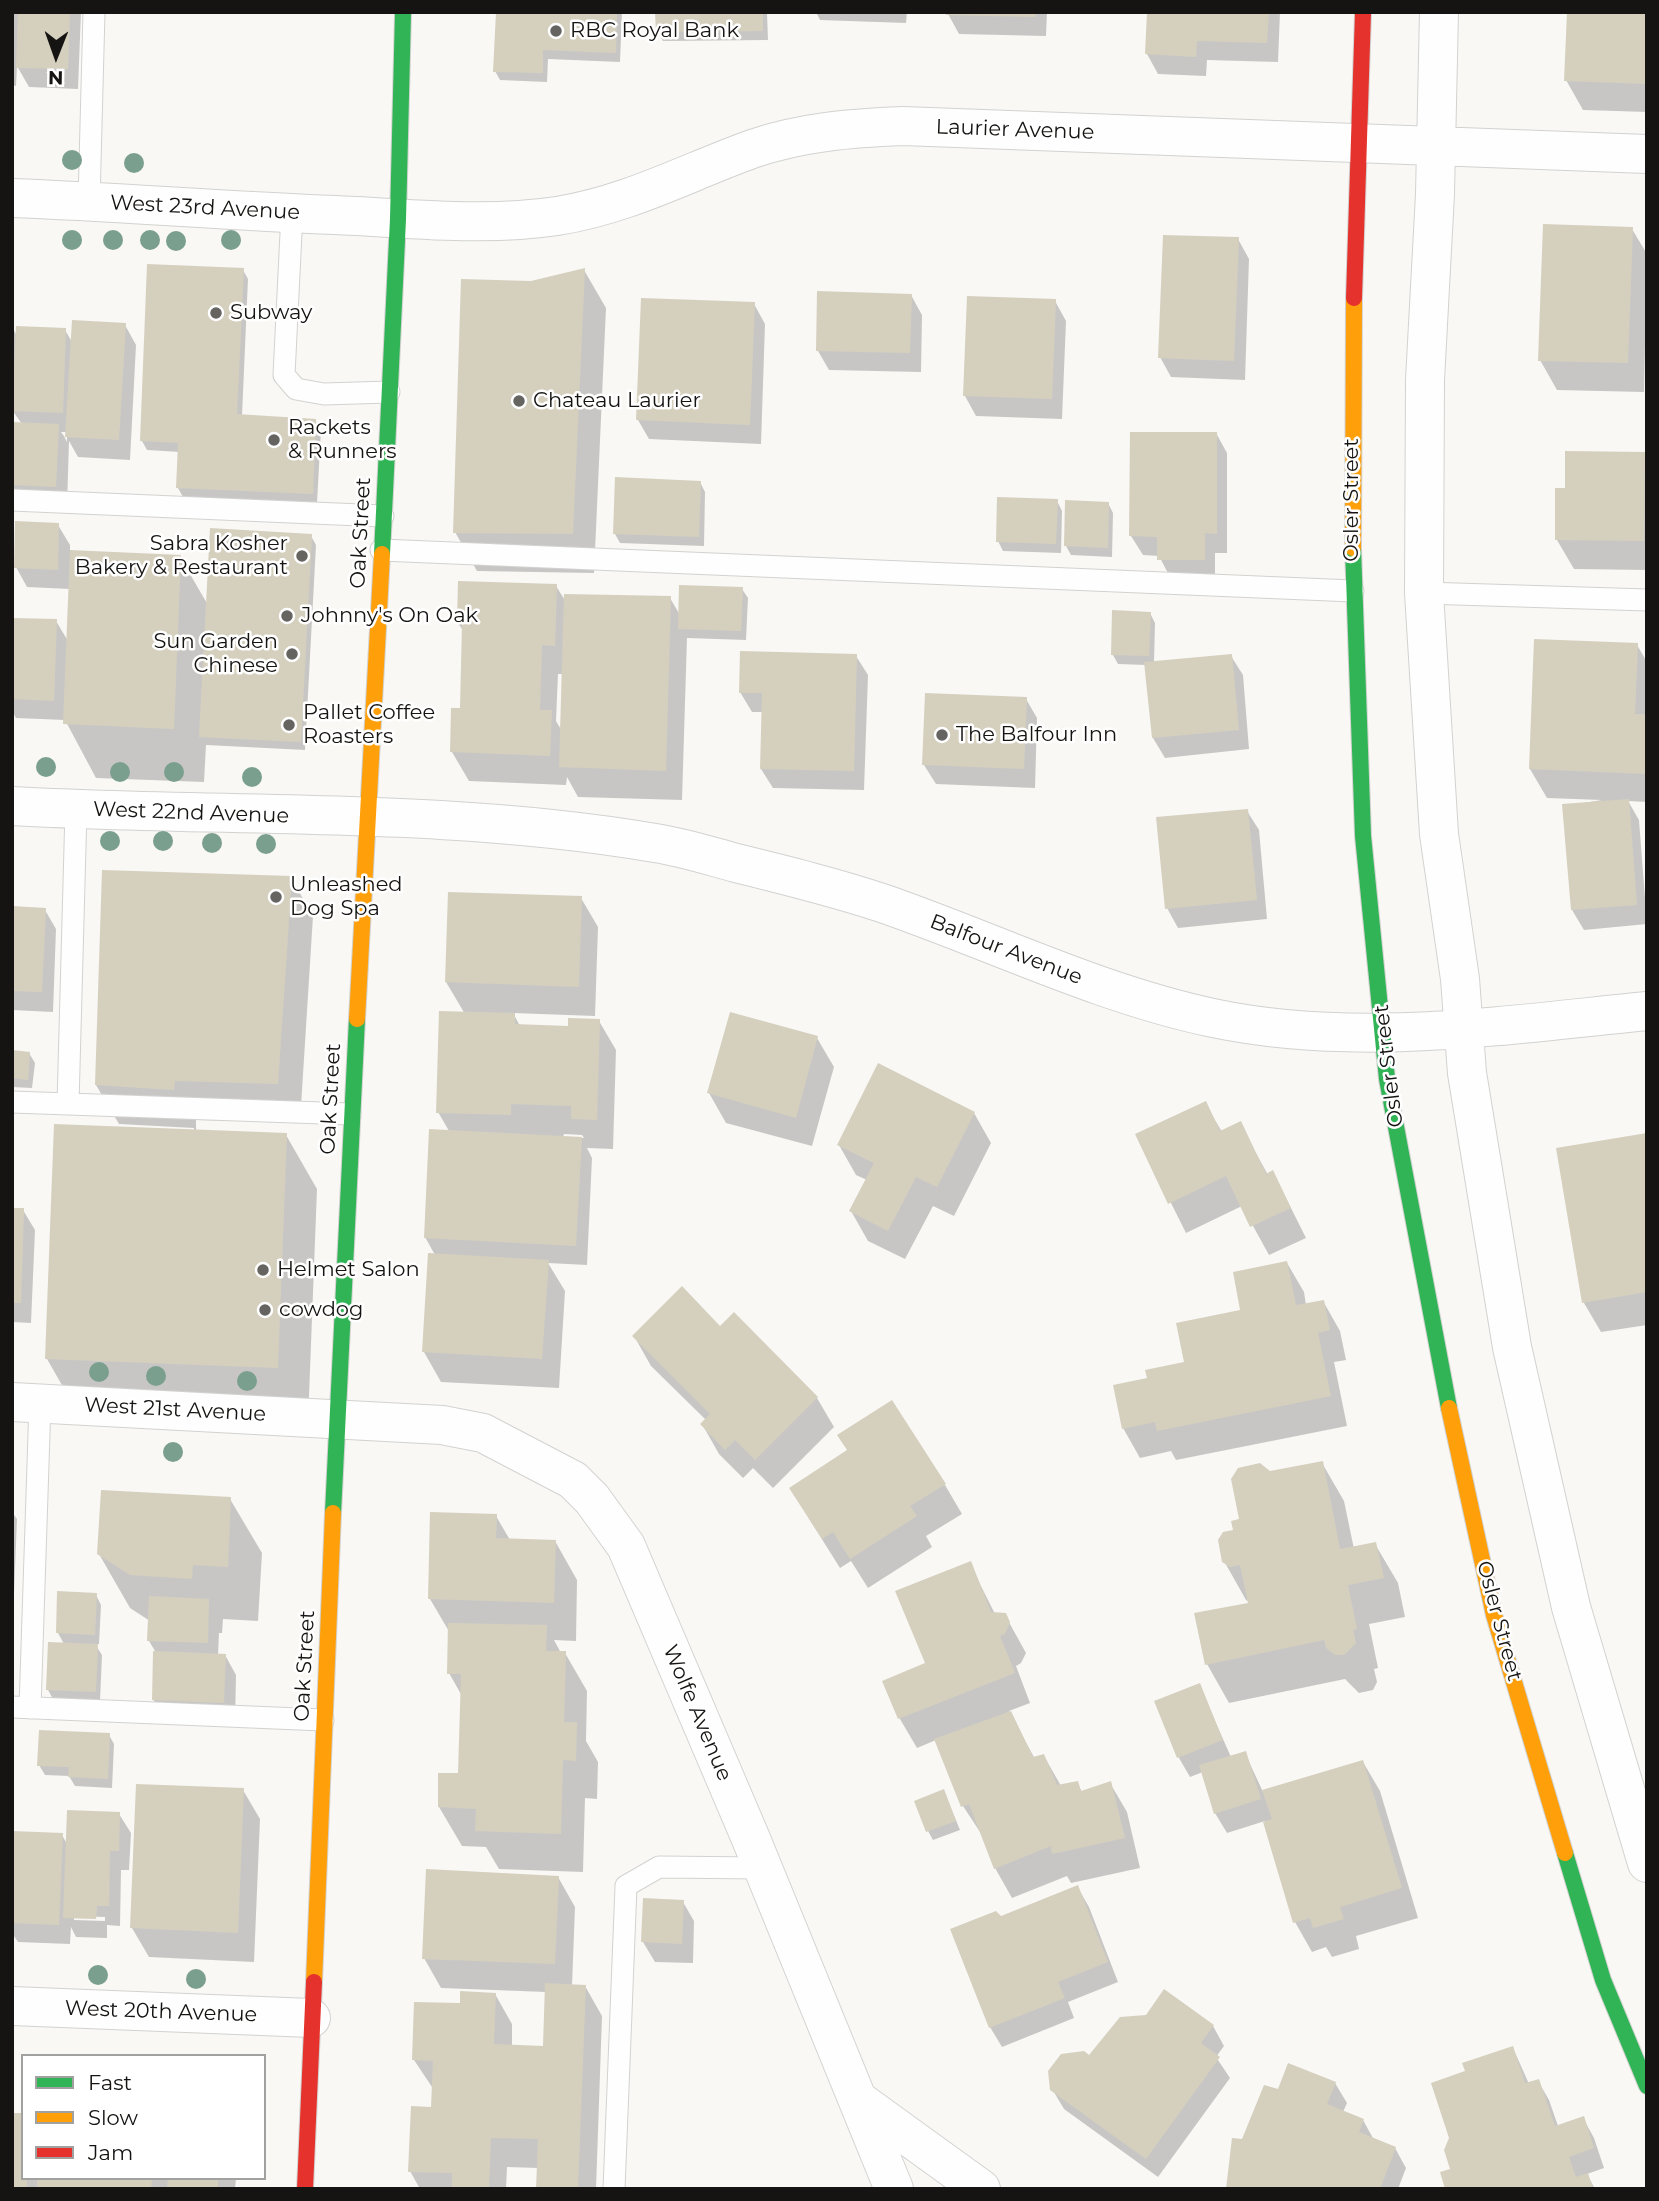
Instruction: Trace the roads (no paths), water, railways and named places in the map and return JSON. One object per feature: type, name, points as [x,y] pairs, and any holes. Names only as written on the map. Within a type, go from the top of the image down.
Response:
[{"type":"main road","name":"Oak Street","points":[[305,2189],[310,2018],[350,1114],[369,819],[398,219],[403,12]]},
{"type":"main road","name":"Osler Street","points":[[1363,12],[1351,376],[1353,591],[1363,836],[1387,1079],[1436,1350],[1494,1615],[1603,1980],[1647,2086]]},
{"type":"street","points":[[1439,12],[1436,145],[1424,380],[1424,593],[1439,834],[1468,1073],[1512,1347],[1571,1606],[1647,1863]]},
{"type":"street","name":"Laurier Avenue","points":[[398,219],[521,220],[599,208],[753,149],[802,136],[851,128],[903,126],[1647,154]]},
{"type":"street","name":"West 23rd Avenue","points":[[12,198],[398,219]]},
{"type":"street","name":"West 22nd Avenue","points":[[12,806],[369,819]]},
{"type":"street","name":"Balfour Avenue","points":[[369,819],[527,828],[658,843],[880,902],[1095,984],[1158,1004],[1215,1018],[1271,1027],[1329,1032],[1383,1031],[1464,1027],[1647,1011]]},
{"type":"street","name":"West 21st Avenue","points":[[26,1403],[337,1419]]},
{"type":"street","name":"Wolfe Avenue","points":[[337,1419],[442,1425],[483,1433],[573,1480],[592,1499],[626,1546],[763,1868],[894,2189]]},
{"type":"street","name":"West 20th Avenue","points":[[12,2006],[310,2018]]},
{"type":"street","points":[[858,2099],[981,2189]]},
{"type":"lane","points":[[89,201],[94,12]]},
{"type":"lane","points":[[292,213],[284,375],[296,389],[324,394],[389,393]]},
{"type":"lane","points":[[12,500],[383,516]]},
{"type":"lane","points":[[381,550],[1353,591]]},
{"type":"lane","points":[[1424,593],[1647,600]]},
{"type":"lane","points":[[68,1104],[76,810]]},
{"type":"lane","points":[[12,1102],[350,1114]]},
{"type":"lane","points":[[26,1403],[21,1708],[323,1720]]},
{"type":"lane","points":[[614,2189],[626,1886],[659,1867],[763,1868]]},
{"type":"place","name":"RBC Royal Bank","points":[[556,31]]},
{"type":"place","name":"Subway","points":[[216,313]]},
{"type":"place","name":"Chateau Laurier","points":[[519,401]]},
{"type":"place","name":"Rackets & Runners","points":[[274,440]]},
{"type":"place","name":"Sabra Kosher Bakery & Restaurant","points":[[302,556]]},
{"type":"place","name":"Johnny's On Oak","points":[[287,616]]},
{"type":"place","name":"Sun Garden Chinese","points":[[292,654]]},
{"type":"place","name":"Pallet Coffee Roasters","points":[[289,725]]},
{"type":"place","name":"The Balfour Inn","points":[[942,735]]},
{"type":"place","name":"Unleashed Dog Spa","points":[[276,897]]},
{"type":"place","name":"Helmet Salon","points":[[263,1270]]},
{"type":"place","name":"cowdog","points":[[265,1310]]}]
